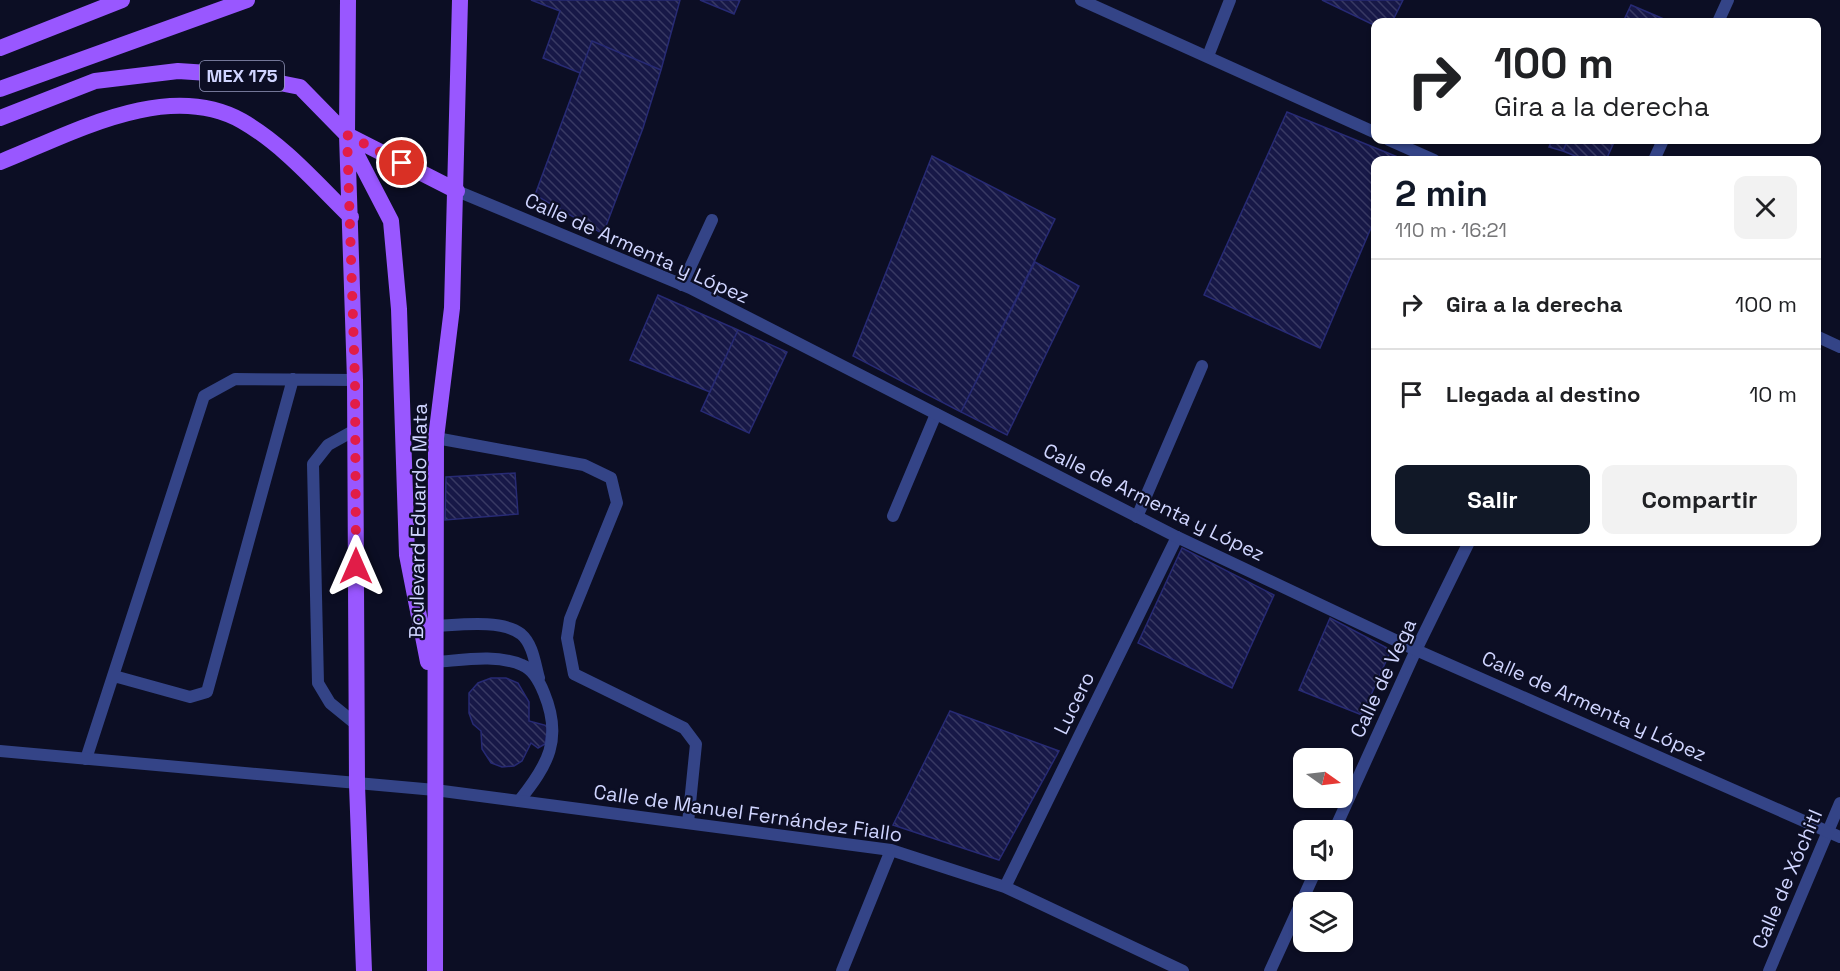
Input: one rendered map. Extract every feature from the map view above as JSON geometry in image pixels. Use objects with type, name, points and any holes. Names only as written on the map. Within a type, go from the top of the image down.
[{"type":"main road","points":[[0,89],[247,0]]},
{"type":"main road","points":[[348,0],[347,135],[355,380],[357,785],[364,971]]},
{"type":"main road","name":"Boulevard Eduardo Mata","points":[[435,971],[436,438],[452,308],[457,191],[460,0]]},
{"type":"main road","points":[[0,48],[119,1]]},
{"type":"main road","name":"MEX 175","points":[[0,118],[95,81],[178,71],[239,75],[300,87],[347,135],[457,191]]},
{"type":"main road","points":[[0,162],[134,110],[193,105],[241,120],[250,126],[283,151],[351,217]]},
{"type":"main road","points":[[347,135],[391,221],[399,309],[407,555],[436,698]]},
{"type":"street","points":[[1081,0],[1371,131]]},
{"type":"street","points":[[1208,56],[1230,0]]},
{"type":"street","points":[[1720,18],[1728,0]]},
{"type":"street","points":[[1398,144],[1425,156]]},
{"type":"street","name":"Calle de Armenta y López","points":[[457,191],[682,285],[1177,537],[1416,650],[1840,837]]},
{"type":"street","points":[[682,285],[712,220]]},
{"type":"street","points":[[1821,338],[1840,347]]},
{"type":"street","points":[[1137,517],[1202,366]]},
{"type":"street","points":[[86,759],[204,396],[235,379],[355,380]]},
{"type":"street","points":[[114,676],[190,698],[207,692],[293,379]]},
{"type":"street","points":[[893,516],[936,414]]},
{"type":"street","points":[[355,430],[328,445],[313,464],[318,683],[330,703],[357,725]]},
{"type":"street","points":[[436,438],[584,465],[611,478],[617,503],[570,619],[567,638],[574,674],[684,728],[696,744],[688,824]]},
{"type":"street","name":"Lucero","points":[[1005,887],[1177,537]]},
{"type":"street","name":"Calle de Vega","points":[[1339,820],[1416,650],[1467,546]]},
{"type":"street","points":[[436,626],[497,625],[520,634],[532,650],[553,720],[553,737],[549,757],[519,801]]},
{"type":"street","points":[[436,662],[505,660],[525,666],[540,682]]},
{"type":"street","name":"Calle de Manuel Fernández Fiallo","points":[[0,751],[357,785],[435,790],[891,850],[1005,887],[1184,971]]},
{"type":"street","name":"Calle de Xóchitl","points":[[1769,971],[1840,803]]},
{"type":"street","points":[[842,971],[891,850]]},
{"type":"street","points":[[1270,971],[1311,880]]},
{"type":"building","points":[[531,0],[680,0],[661,70],[592,41],[580,73],[543,58],[560,11]]},
{"type":"building","points":[[700,0],[740,0],[734,14]]},
{"type":"building","points":[[1322,0],[1403,0],[1394,18],[1371,18],[1371,24]]},
{"type":"building","points":[[1631,5],[1661,18],[1625,18]]},
{"type":"building","points":[[592,41],[661,70],[643,128],[603,234],[535,195]]},
{"type":"building","points":[[1287,112],[1395,156],[1371,156],[1371,228],[1320,348],[1204,295]]},
{"type":"building","points":[[1550,144],[1566,144],[1563,151],[1549,147]]},
{"type":"building","points":[[1566,144],[1613,144],[1608,156],[1575,156],[1563,151]]},
{"type":"building","points":[[932,156],[1055,219],[961,412],[853,356]]},
{"type":"building","points":[[1035,262],[1079,286],[1007,435],[961,412]]},
{"type":"building","points":[[658,295],[738,330],[710,392],[630,360]]},
{"type":"building","points":[[738,330],[787,352],[749,433],[701,411]]},
{"type":"building","points":[[515,473],[518,514],[445,520],[446,477]]},
{"type":"building","points":[[1182,548],[1274,595],[1232,688],[1138,643]]},
{"type":"building","points":[[1330,618],[1391,650],[1362,715],[1299,690]]},
{"type":"building","points":[[491,678],[506,678],[518,683],[529,702],[529,721],[548,726],[545,744],[538,748],[531,743],[522,761],[514,766],[502,767],[491,763],[482,749],[481,731],[473,724],[469,713],[469,693],[478,683]]},
{"type":"building","points":[[950,711],[1059,751],[999,860],[893,825]]},
{"type":"route","points":[[356,566],[355,380],[347,135],[402,163]]}]
